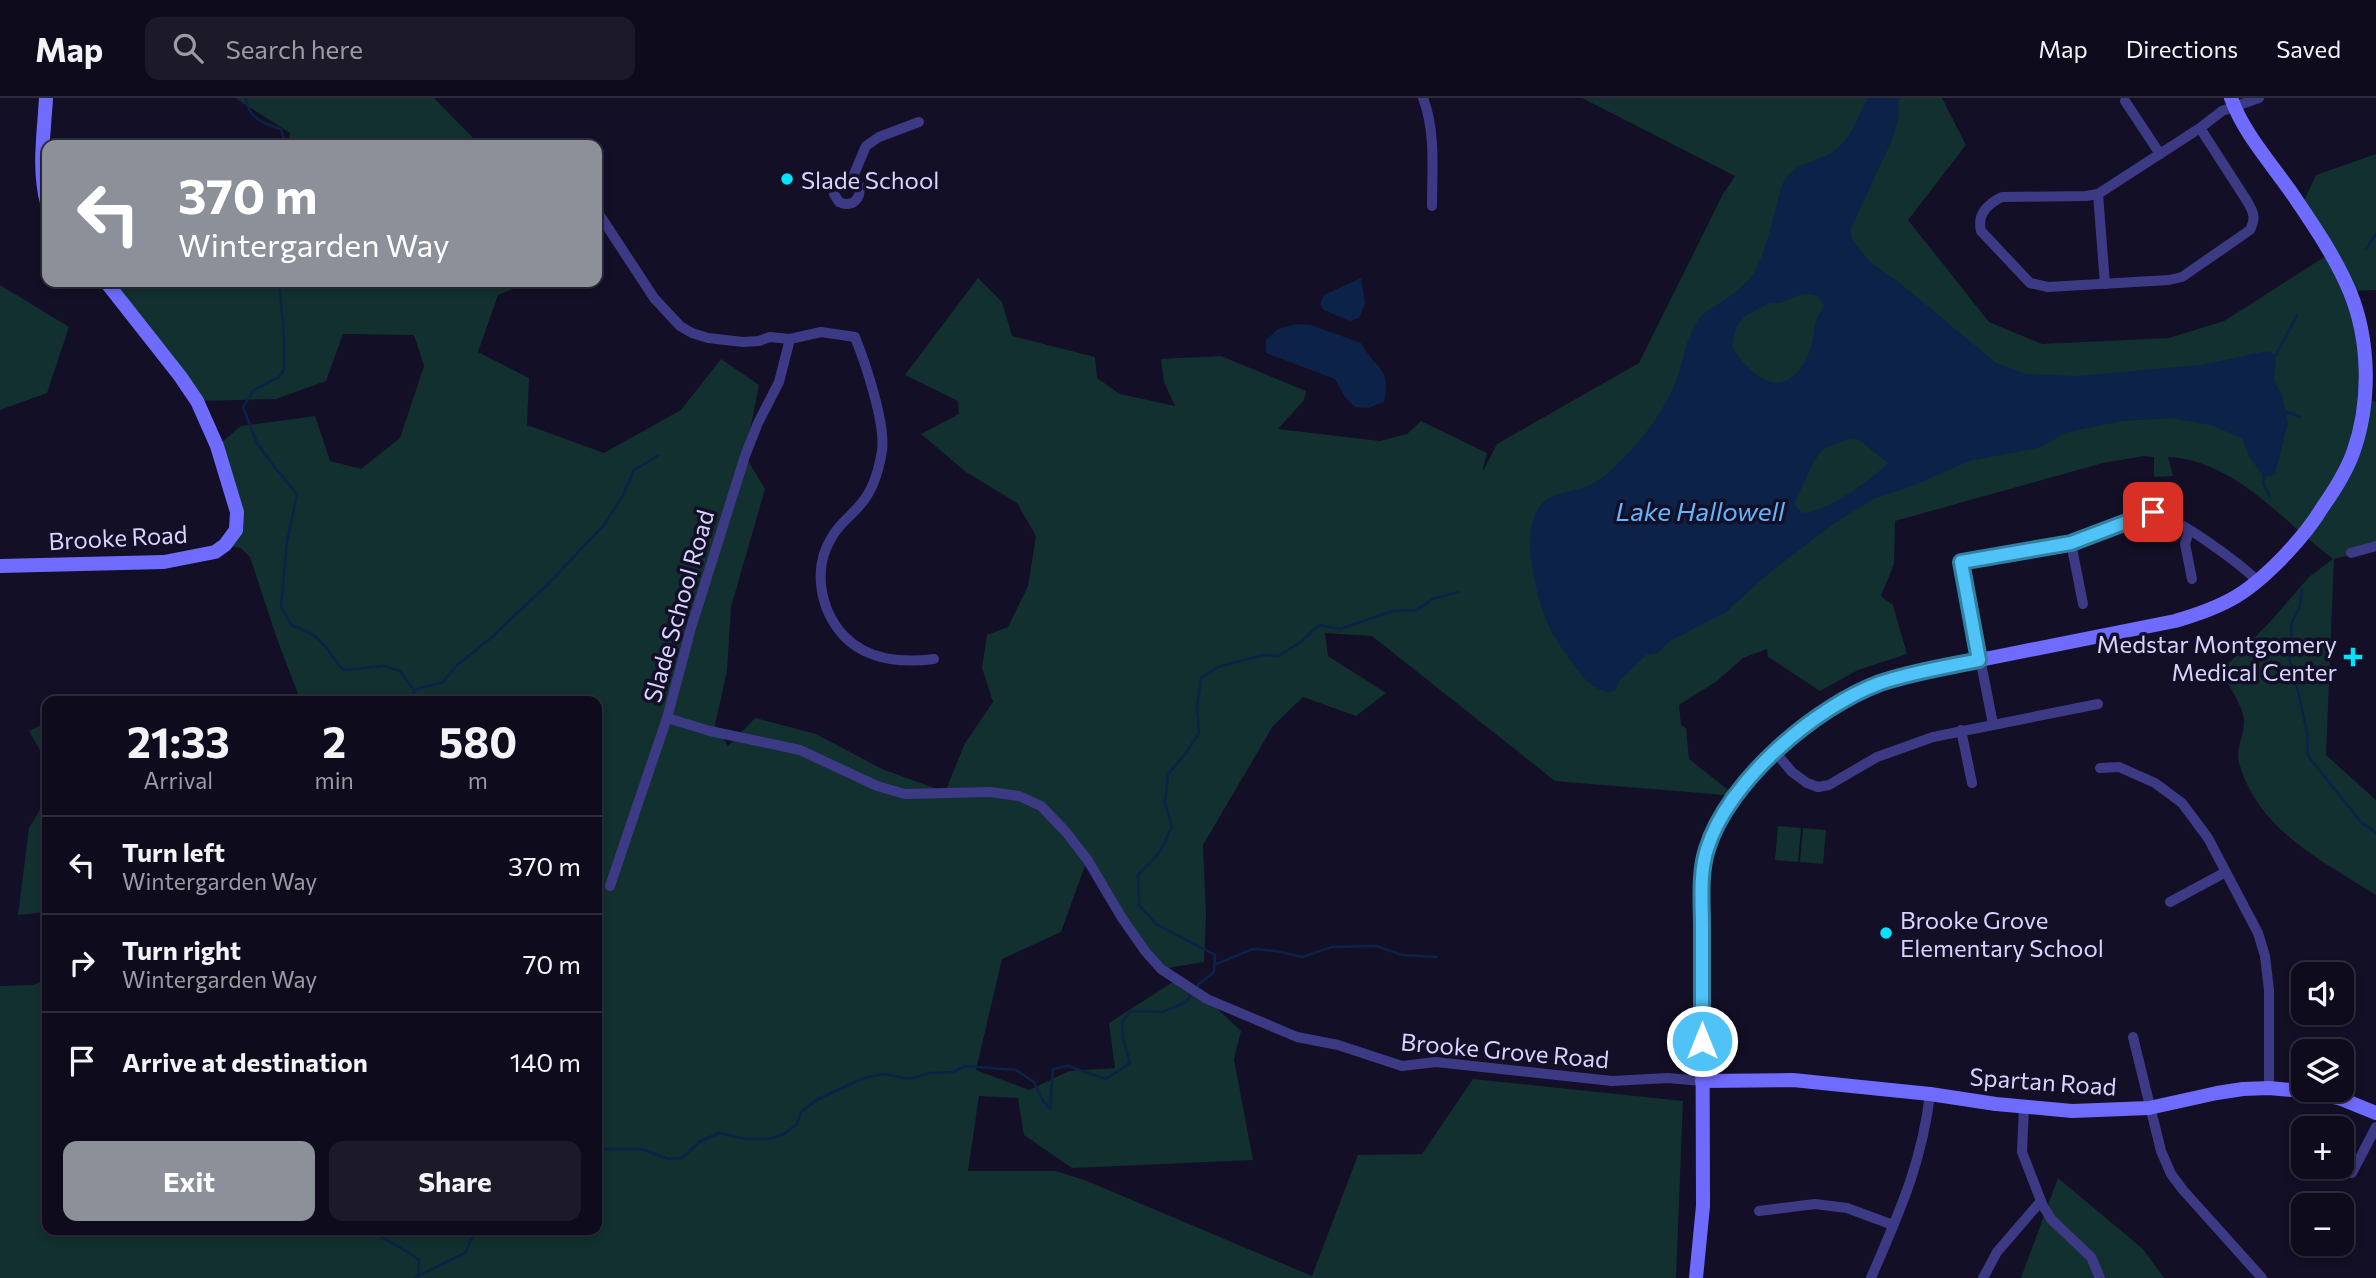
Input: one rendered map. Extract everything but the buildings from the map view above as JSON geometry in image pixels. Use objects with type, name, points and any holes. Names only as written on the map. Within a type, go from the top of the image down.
[{"type":"street","points":[[43,140],[47,98]]},
{"type":"street","points":[[1423,98],[1432,145],[1432,206]]},
{"type":"street","points":[[2200,128],[2254,213],[2254,221],[2250,230],[2182,277],[2048,287],[2030,283],[1981,231],[1980,215],[1994,200],[2002,197],[2098,194],[2200,128],[2233,103],[2259,98]]},
{"type":"street","points":[[2125,101],[2160,154]]},
{"type":"street","points":[[1696,1278],[1703,1206],[1702,877],[1707,849],[1719,822],[1739,791],[1775,752],[1828,711],[1878,684],[1910,674],[2197,615],[2236,598],[2259,582],[2311,527],[2352,454],[2361,426],[2370,350],[2345,282],[2317,230],[2233,103]]},
{"type":"street","points":[[852,178],[866,146],[879,137],[919,122]]},
{"type":"street","points":[[42,153],[42,182]]},
{"type":"street","points":[[834,194],[835,199],[842,204],[855,202],[860,190],[852,178],[837,180]]},
{"type":"street","points":[[2098,194],[2105,284]]},
{"type":"street","points":[[602,219],[654,298],[680,326],[692,333],[730,341],[759,341],[770,337],[790,339],[821,332],[855,337],[882,434],[882,449],[869,492],[859,507],[841,524],[827,547],[821,581],[825,607],[833,623],[849,641],[868,653],[898,661],[934,659]]},
{"type":"street","name":"Brooke Road","points":[[0,566],[164,562],[215,552],[225,545],[236,530],[237,512],[217,446],[197,401],[110,287]]},
{"type":"street","name":"Slade School Road","points":[[610,886],[667,718],[691,628],[745,456],[758,423],[779,383],[790,339]]},
{"type":"street","points":[[1993,724],[1961,562],[2071,543],[2153,512],[2189,531],[2236,562],[2259,582]]},
{"type":"street","points":[[2189,531],[2185,544],[2192,579]]},
{"type":"street","points":[[2071,543],[2083,604]]},
{"type":"street","points":[[2351,554],[2376,546]]},
{"type":"street","points":[[1775,752],[1800,778],[1818,787],[1829,785],[1877,757],[1900,748],[1961,730],[2098,704]]},
{"type":"street","name":"Brooke Grove Road","points":[[667,718],[710,731],[800,750],[877,786],[905,794],[990,792],[1019,796],[1041,806],[1087,859],[1122,918],[1161,969],[1199,995],[1297,1037],[1338,1045],[1402,1066],[1436,1062],[1612,1080],[1668,1078],[1702,1081]]},
{"type":"street","points":[[1961,730],[1972,783]]},
{"type":"street","points":[[2100,768],[2119,767],[2170,793],[2196,820],[2208,838],[2224,873],[2258,933],[2264,956],[2269,990],[2269,1088]]},
{"type":"street","points":[[2170,902],[2224,873]]},
{"type":"street","points":[[2133,1037],[2149,1108],[2161,1151],[2171,1174],[2262,1278]]},
{"type":"street","name":"Spartan Road","points":[[1702,1081],[1793,1080],[2024,1107],[2104,1111],[2149,1108],[2230,1091],[2269,1088],[2339,1098],[2376,1113]]},
{"type":"street","points":[[1871,1278],[1921,1151],[1930,1094]]},
{"type":"street","points":[[2024,1107],[2022,1152],[2041,1201],[2051,1219],[2091,1257],[2099,1278]]},
{"type":"street","points":[[2354,1169],[2376,1126]]},
{"type":"street","points":[[1983,1278],[1997,1252],[2041,1201]]},
{"type":"street","points":[[1759,1212],[1815,1204],[1847,1209],[1894,1225]]},
{"type":"green space","points":[[235,98],[434,98],[475,140],[288,140],[290,133]]},
{"type":"green space","points":[[1582,98],[1942,98],[1966,145],[1908,220],[1989,322],[2042,344],[2169,338],[2224,321],[2329,254],[2301,207],[2316,175],[2376,154],[2376,290],[2350,291],[2365,398],[2376,402],[2376,548],[2334,559],[2326,755],[2376,800],[2376,895],[2295,842],[2262,809],[2249,789],[2238,760],[2244,725],[2243,714],[2221,671],[2269,623],[2309,577],[2333,559],[2256,495],[2215,469],[2168,457],[2173,476],[2154,477],[2154,457],[2144,456],[2103,463],[1895,521],[1894,564],[1881,596],[1893,605],[1907,654],[1858,670],[1820,691],[1768,657],[1767,649],[1743,658],[1717,681],[1679,705],[1681,725],[1686,728],[1689,759],[1736,796],[1555,781],[1372,636],[1325,633],[1328,656],[1386,693],[1356,716],[1303,697],[1273,726],[1203,845],[1206,915],[1204,962],[1161,969],[1087,860],[1061,932],[1002,959],[976,1070],[1029,1090],[1069,1071],[1115,1068],[1109,1023],[1176,980],[1207,999],[1241,1031],[1234,1059],[1253,1160],[1072,1168],[1024,1135],[1018,1098],[979,1096],[968,1171],[1056,1171],[1087,1181],[1312,1276],[1358,1155],[1422,1154],[1473,1079],[1683,1101],[1676,1278],[0,1278],[0,986],[33,985],[42,981],[42,1235],[602,1235],[602,696],[299,696],[250,557],[241,548],[225,545],[236,530],[217,446],[241,426],[315,416],[330,461],[361,469],[400,438],[424,366],[414,335],[343,334],[326,381],[276,399],[197,401],[110,287],[518,287],[498,295],[478,352],[529,378],[527,425],[604,453],[681,410],[721,359],[759,385],[745,456],[765,489],[731,607],[727,671],[715,725],[728,746],[755,718],[816,734],[882,769],[945,792],[965,743],[993,702],[982,668],[987,635],[1008,627],[1028,586],[1036,536],[1017,503],[966,472],[921,434],[959,414],[958,401],[905,375],[978,278],[1002,302],[1012,336],[1095,357],[1097,378],[1120,394],[1175,406],[1164,382],[1161,359],[1221,356],[1306,391],[1304,400],[1278,429],[1380,441],[1407,434],[1421,421],[1487,453],[1482,473],[1497,444],[1639,363],[1723,194],[1735,176]]},
{"type":"green space","points":[[0,285],[69,327],[47,393],[0,410]]},
{"type":"green space","points":[[42,724],[42,753],[29,731]]},
{"type":"green space","points":[[42,806],[42,913],[18,915],[29,828]]},
{"type":"green space","points":[[1778,826],[1801,828],[1798,862],[1775,860]]},
{"type":"green space","points":[[1803,828],[1826,830],[1823,864],[1800,862]]},
{"type":"green space","points":[[2058,1178],[2143,1249],[2164,1278],[2021,1278]]},
{"type":"water","name":"Lake Hallowell","points":[[1868,98],[1899,98],[1898,120],[1892,140],[1850,230],[1852,239],[1870,262],[1901,284],[1996,363],[2026,374],[2079,376],[2200,365],[2268,351],[2276,355],[2274,380],[2282,395],[2288,423],[2275,475],[2264,477],[2250,458],[2242,438],[2211,425],[2171,418],[2123,421],[2068,432],[2038,448],[1969,461],[1910,487],[1875,498],[1836,522],[1769,573],[1726,612],[1670,641],[1658,653],[1646,655],[1619,681],[1615,691],[1600,690],[1575,668],[1545,617],[1533,570],[1530,537],[1532,522],[1537,511],[1548,499],[1600,479],[1639,441],[1669,396],[1697,322],[1706,312],[1738,290],[1755,271],[1765,248],[1782,185],[1788,176],[1801,165],[1825,156],[1840,146]],"holes":[[[1808,294],[1818,296],[1824,306],[1816,321],[1807,358],[1791,378],[1784,382],[1768,381],[1748,367],[1732,347],[1736,327],[1745,316],[1769,303],[1780,303]],[[1850,438],[1859,440],[1888,463],[1836,501],[1802,513],[1794,504],[1814,461],[1823,449]]]},
{"type":"water","points":[[1361,278],[1365,303],[1359,318],[1350,321],[1324,310],[1320,304],[1324,295]]},
{"type":"water","points":[[1297,324],[1311,325],[1361,343],[1384,375],[1384,402],[1368,408],[1355,407],[1345,397],[1335,379],[1266,353],[1266,340],[1278,329]]},
{"type":"waterway","points":[[246,98],[253,115],[281,129],[284,140]]},
{"type":"waterway","points":[[2367,248],[2376,234]]},
{"type":"waterway","points":[[279,287],[284,370],[279,377],[254,390],[243,407],[257,443],[297,494],[287,542],[281,606],[291,625],[316,637],[343,670],[384,666],[400,671],[414,690],[414,696]]},
{"type":"waterway","points":[[2276,355],[2297,315]]},
{"type":"waterway","points":[[2287,412],[2300,417]]},
{"type":"waterway","points":[[414,690],[443,682],[457,665],[492,637],[549,583],[604,525],[623,495],[634,470],[658,456]]},
{"type":"waterway","points":[[2264,477],[2263,483],[2270,497]]},
{"type":"waterway","points":[[2302,590],[2300,606],[2292,622],[2294,647],[2289,660],[2307,732],[2308,756],[2361,822],[2376,833]]},
{"type":"waterway","points":[[602,1150],[641,1149],[669,1159],[682,1158],[699,1142],[719,1133],[746,1139],[769,1139],[784,1134],[797,1124],[801,1112],[818,1099],[864,1078],[884,1074],[909,1079],[930,1073],[953,1072],[966,1066],[1016,1070],[1034,1082],[1050,1109],[1053,1069],[1068,1066],[1106,1079],[1130,1063],[1123,1039],[1122,1022],[1131,1011],[1163,1012],[1186,1002],[1199,984],[1214,972],[1215,955],[1156,924],[1139,905],[1138,875],[1160,852],[1172,827],[1165,803],[1168,774],[1199,733],[1197,706],[1201,678],[1218,667],[1263,655],[1278,656],[1301,642],[1319,625],[1340,629],[1392,611],[1417,610],[1432,599],[1458,592]]},
{"type":"waterway","points":[[1216,964],[1253,949],[1302,957],[1332,947],[1376,946],[1402,955],[1437,957]]},
{"type":"waterway","points":[[380,1235],[419,1260],[418,1276]]},
{"type":"waterway","points":[[414,1278],[465,1253],[474,1235]]},
{"type":"place","name":"Slade School","points":[[787,179]]},
{"type":"place","name":"Medstar Montgomery Medical Center","points":[[2353,657]]},
{"type":"place","name":"Brooke Grove Elementary School","points":[[1886,933]]},
{"type":"route","points":[[1702,1041],[1702,877],[1707,849],[1719,822],[1739,791],[1775,752],[1807,726],[1849,698],[1878,684],[1910,674],[1979,660],[1961,562],[2071,543],[2153,512]]}]
